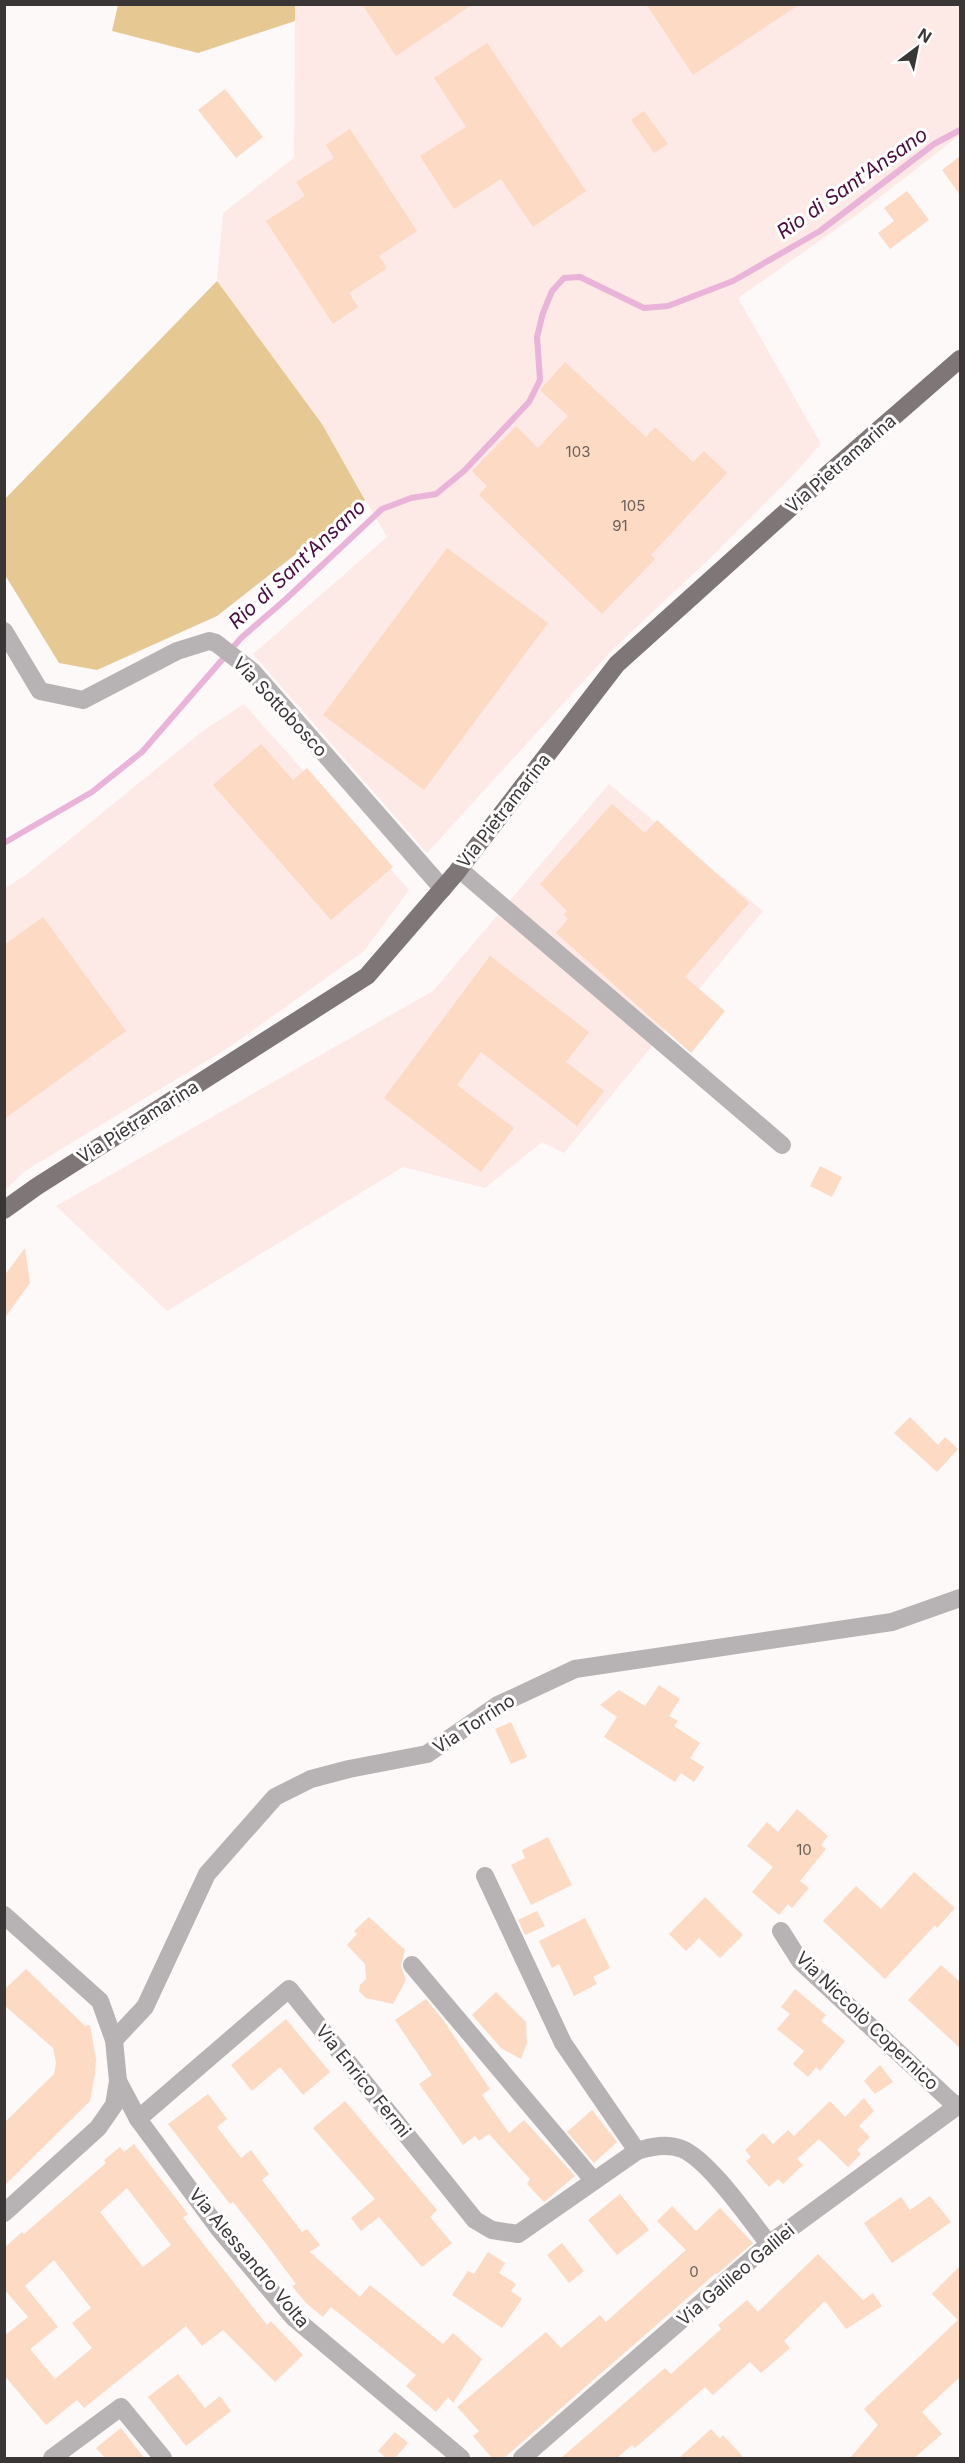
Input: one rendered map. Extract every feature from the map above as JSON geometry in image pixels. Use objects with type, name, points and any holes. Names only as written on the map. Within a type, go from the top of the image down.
[{"type":"main road","name":"Via Pietramarina","points":[[4,1210],[36,1187],[368,976],[459,869],[617,664],[960,359]]},
{"type":"street","name":"Via Sottobosco","points":[[4,631],[40,691],[83,700],[177,651],[209,641],[216,643],[242,662],[443,889]]},
{"type":"street","points":[[459,869],[782,1145]]},
{"type":"street","name":"Via Torrino","points":[[114,2040],[145,2007],[207,1874],[275,1797],[311,1779],[427,1754],[498,1705],[575,1669],[892,1622],[960,1598]]},
{"type":"street","points":[[485,1876],[563,2043],[637,2151]]},
{"type":"street","points":[[4,1915],[100,2001],[114,2040],[118,2081],[114,2105],[98,2128],[4,2213]]},
{"type":"street","name":"Via Niccolò Copernico","points":[[781,1931],[800,1961],[959,2106]]},
{"type":"street","points":[[412,1965],[594,2181]]},
{"type":"street","name":"Via Enrico Fermi","points":[[138,2119],[289,1989],[475,2220],[492,2230],[518,2234],[637,2151],[658,2145],[683,2149],[714,2174],[769,2244]]},
{"type":"street","name":"Via Alessandro Volta","points":[[118,2081],[138,2119],[219,2229],[293,2317],[461,2458]]},
{"type":"street","name":"Via Galileo Galilei","points":[[522,2458],[769,2244],[959,2106]]},
{"type":"street","points":[[52,2458],[122,2407],[163,2458]]},
{"type":"shaded area","points":[[118,5],[295,5],[295,21],[198,53],[112,31]]},
{"type":"shaded area","points":[[295,5],[960,5],[960,135],[858,214],[738,298],[821,444],[707,561],[612,650],[427,853],[253,654],[387,537],[322,424],[217,281],[223,213],[294,158]]},
{"type":"shaded area","points":[[217,281],[322,424],[365,500],[217,616],[97,670],[59,663],[5,575],[5,499]]},
{"type":"shaded area","points":[[244,704],[409,890],[364,951],[231,1046],[25,1171],[5,1190],[5,888],[26,875],[204,730]]},
{"type":"shaded area","points":[[609,784],[763,911],[564,1153],[542,1142],[485,1188],[403,1167],[167,1311],[56,1206],[433,991]]},
{"type":"building","points":[[362,4],[473,4],[396,56]]},
{"type":"building","points":[[646,4],[800,4],[693,75]]},
{"type":"building","points":[[487,43],[586,191],[533,227],[501,179],[454,209],[420,156],[466,127],[434,78]]},
{"type":"building","points":[[225,89],[263,137],[236,158],[198,110]]},
{"type":"building","points":[[644,111],[668,144],[654,153],[631,120]]},
{"type":"building","points":[[350,129],[417,231],[379,256],[387,268],[349,293],[358,307],[333,324],[266,221],[305,196],[296,182],[334,158],[326,145]]},
{"type":"building","points":[[960,156],[960,195],[942,170]]},
{"type":"building","points":[[907,191],[929,220],[890,249],[878,233],[894,221],[884,208]]},
{"type":"building","points":[[565,362],[646,437],[655,427],[693,462],[704,451],[727,473],[651,555],[655,559],[602,614],[479,495],[487,486],[472,471],[516,426],[538,448],[568,416],[540,390]]},
{"type":"building","points":[[447,548],[548,623],[424,790],[323,715]]},
{"type":"building","points":[[261,744],[293,780],[307,768],[393,867],[331,920],[213,785]]},
{"type":"building","points":[[612,804],[645,833],[657,820],[749,903],[685,977],[725,1011],[691,1053],[556,933],[568,919],[564,915],[567,911],[540,884]]},
{"type":"building","points":[[43,917],[126,1031],[4,1119],[4,945]]},
{"type":"building","points":[[490,956],[589,1032],[566,1062],[604,1091],[577,1126],[481,1052],[457,1085],[514,1128],[481,1172],[384,1098]]},
{"type":"building","points":[[820,1166],[842,1177],[832,1197],[810,1186]]},
{"type":"building","points":[[25,1248],[30,1283],[4,1319],[4,1276]]},
{"type":"building","points":[[910,1417],[938,1445],[945,1437],[958,1449],[937,1472],[894,1433]]},
{"type":"building","points":[[659,1685],[680,1699],[669,1716],[678,1721],[674,1726],[700,1743],[690,1758],[704,1767],[694,1782],[681,1773],[675,1782],[604,1737],[617,1717],[600,1705],[619,1690],[645,1706]]},
{"type":"building","points":[[511,1722],[527,1757],[511,1764],[495,1729]]},
{"type":"building","points":[[797,1809],[828,1836],[821,1845],[826,1849],[800,1881],[809,1888],[792,1908],[788,1904],[779,1915],[752,1892],[773,1867],[747,1846],[767,1822],[778,1832]]},
{"type":"building","points":[[548,1837],[572,1885],[531,1905],[511,1865],[525,1858],[522,1850]]},
{"type":"building","points":[[914,1872],[955,1908],[937,1928],[935,1925],[885,1979],[823,1921],[856,1886],[881,1909]]},
{"type":"building","points":[[705,1897],[743,1935],[720,1958],[699,1938],[686,1951],[669,1934]]},
{"type":"building","points":[[537,1911],[545,1926],[525,1935],[518,1920]]},
{"type":"building","points":[[369,1917],[405,1950],[401,1966],[406,1980],[393,2004],[366,1998],[359,1991],[360,1985],[366,1979],[365,1964],[347,1945],[357,1934],[354,1931]]},
{"type":"building","points":[[585,1918],[610,1968],[593,1977],[597,1984],[574,1996],[559,1964],[552,1968],[539,1941]]},
{"type":"building","points":[[941,1965],[960,1982],[960,2048],[908,2000]]},
{"type":"building","points":[[26,1969],[85,2026],[90,2025],[96,2059],[95,2074],[90,2101],[4,2186],[4,2123],[54,2074],[56,2063],[53,2048],[4,2005],[4,1990]]},
{"type":"building","points":[[795,1989],[826,2015],[821,2021],[845,2041],[820,2071],[816,2067],[808,2077],[793,2064],[804,2051],[777,2029],[790,2014],[781,2007]]},
{"type":"building","points":[[496,1992],[526,2022],[527,2043],[521,2059],[501,2048],[472,2015]]},
{"type":"building","points":[[426,1999],[490,2089],[482,2095],[509,2133],[524,2120],[575,2176],[544,2202],[527,2184],[530,2179],[489,2134],[479,2141],[475,2136],[463,2145],[419,2084],[432,2075],[395,2020]]},
{"type":"building","points":[[286,2019],[330,2072],[303,2095],[280,2067],[252,2091],[231,2065]]},
{"type":"building","points":[[880,2065],[893,2082],[875,2094],[864,2081]]},
{"type":"building","points":[[208,2094],[227,2119],[217,2127],[241,2158],[251,2150],[269,2174],[262,2180],[302,2232],[307,2229],[320,2245],[310,2252],[360,2297],[370,2285],[443,2344],[453,2333],[482,2359],[453,2403],[448,2397],[436,2412],[406,2386],[416,2375],[331,2307],[323,2317],[306,2303],[292,2286],[296,2284],[264,2241],[233,2202],[230,2204],[168,2124]]},
{"type":"building","points":[[864,2098],[874,2111],[859,2126],[870,2137],[857,2150],[861,2154],[848,2167],[819,2139],[797,2159],[803,2165],[783,2184],[778,2179],[769,2187],[746,2161],[751,2157],[745,2150],[763,2133],[773,2144],[788,2130],[794,2136],[830,2101],[845,2117]]},
{"type":"building","points":[[345,2101],[437,2210],[430,2217],[452,2243],[422,2267],[379,2217],[361,2231],[351,2218],[375,2199],[313,2128]]},
{"type":"building","points":[[592,2110],[617,2142],[594,2163],[567,2132]]},
{"type":"building","points":[[134,2144],[188,2214],[183,2218],[267,2325],[271,2321],[303,2355],[275,2382],[223,2330],[202,2346],[186,2326],[84,2408],[77,2400],[46,2425],[4,2375],[4,2336],[28,2317],[4,2289],[4,2248],[22,2232],[24,2234],[106,2163],[104,2160],[120,2147],[124,2152]],"holes":[[[127,2188],[171,2245],[143,2267],[100,2212]],[[54,2260],[91,2308],[72,2323],[92,2348],[55,2379],[30,2349],[58,2327],[25,2286]]]},
{"type":"building","points":[[620,2194],[649,2230],[617,2255],[588,2220]]},
{"type":"building","points":[[930,2196],[951,2222],[892,2263],[864,2223],[901,2197],[910,2210]]},
{"type":"building","points":[[672,2206],[696,2231],[720,2208],[753,2243],[504,2458],[492,2458],[473,2436],[479,2431],[457,2407],[546,2332],[561,2348],[600,2315],[606,2322],[686,2250],[657,2221]]},
{"type":"building","points":[[562,2243],[584,2271],[569,2283],[547,2255]]},
{"type":"building","points":[[488,2252],[505,2263],[499,2273],[516,2284],[511,2291],[522,2299],[502,2328],[452,2295],[468,2271],[474,2274]]},
{"type":"building","points":[[818,2254],[863,2300],[873,2293],[882,2306],[846,2329],[825,2301],[784,2341],[790,2348],[761,2373],[750,2362],[713,2395],[705,2387],[635,2448],[632,2445],[617,2458],[561,2458],[665,2368],[671,2374],[721,2329],[718,2325],[747,2300],[758,2312]]},
{"type":"building","points":[[960,2266],[960,2377],[922,2412],[942,2434],[914,2458],[850,2458],[878,2425],[864,2409],[958,2320],[932,2294]]},
{"type":"building","points":[[178,2374],[205,2408],[220,2396],[231,2411],[186,2446],[148,2397]]},
{"type":"building","points":[[121,2428],[144,2458],[105,2458],[96,2448]]},
{"type":"building","points":[[711,2429],[720,2439],[723,2435],[744,2458],[679,2458]]},
{"type":"building","points":[[395,2432],[408,2443],[395,2458],[386,2458],[378,2451]]},
{"type":"waterway","name":"Rio di Sant'Ansano","points":[[4,843],[92,792],[142,752],[241,638],[382,509],[411,498],[436,494],[464,471],[529,402],[540,380],[537,337],[543,313],[552,291],[564,278],[580,277],[644,308],[668,306],[733,281],[820,231],[934,144],[960,130]]}]
